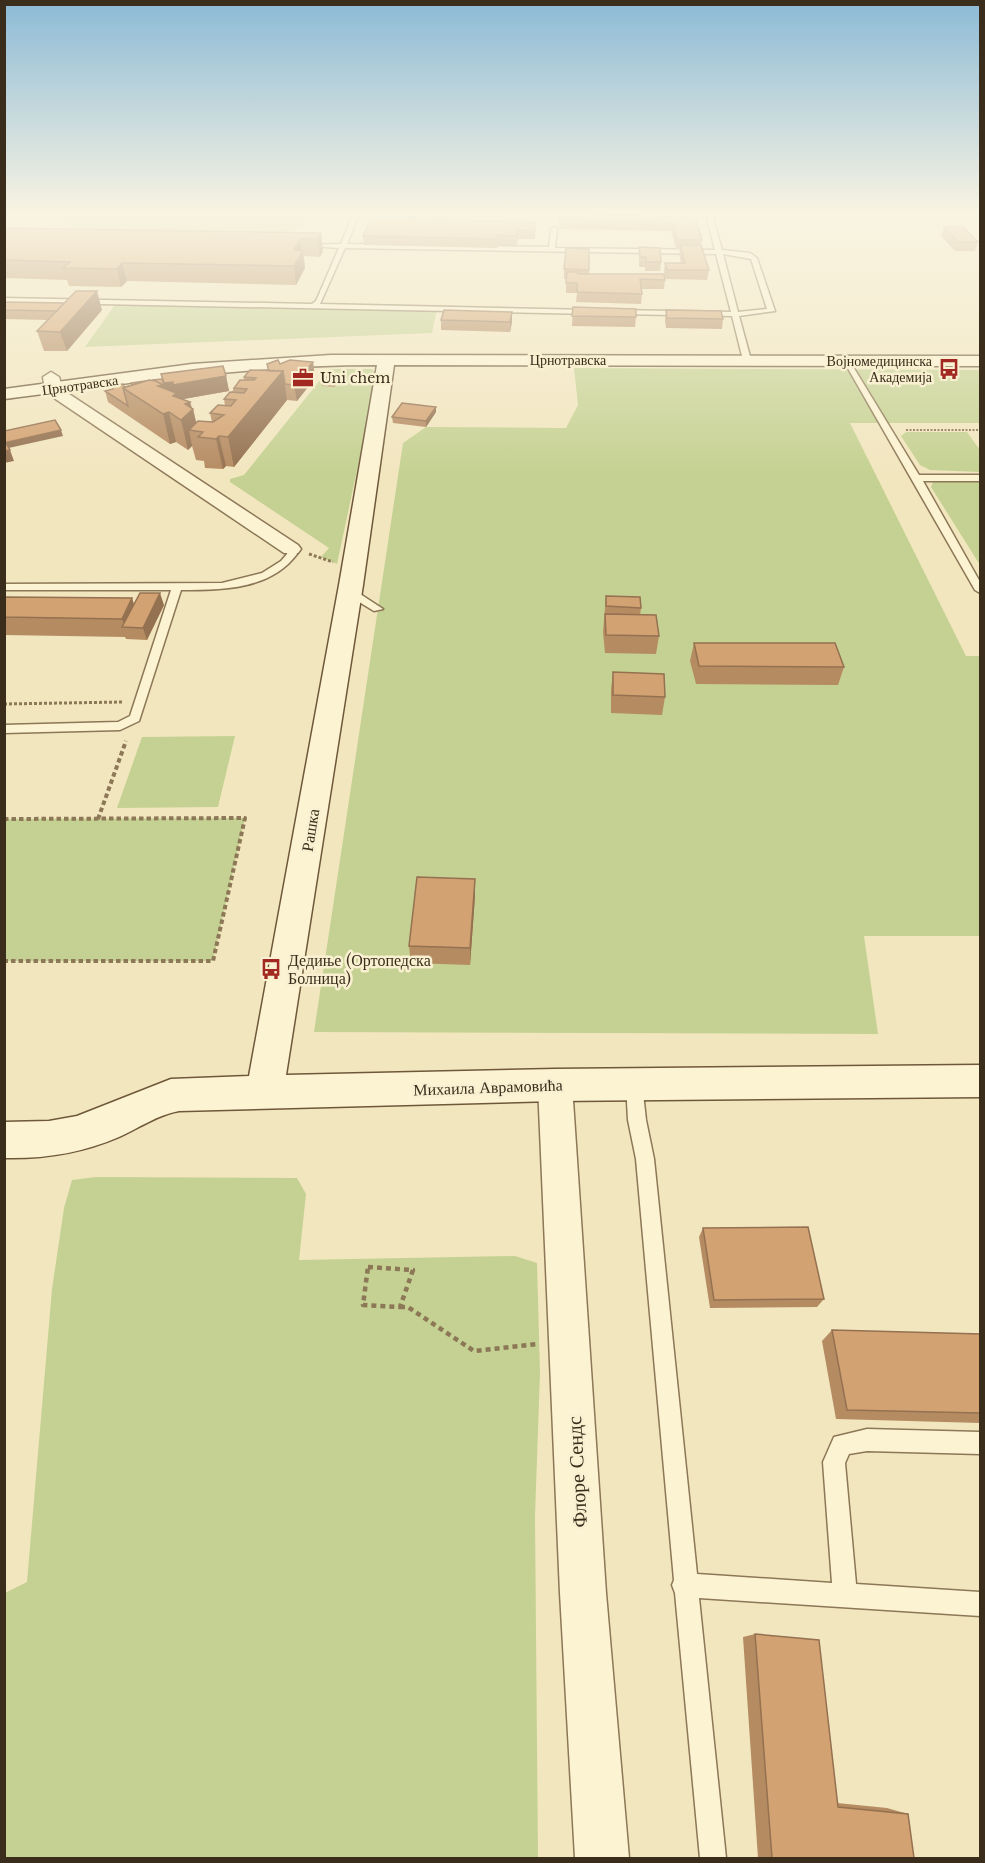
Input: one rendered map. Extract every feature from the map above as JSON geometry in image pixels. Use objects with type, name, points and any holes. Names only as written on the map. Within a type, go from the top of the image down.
[{"type":"street","name":"Црнотравска","points":[[4,394],[52,383],[267,363],[386,360],[981,361]]},
{"type":"street","name":"Рашка","points":[[266,1092],[352,580],[386,360]]},
{"type":"street","name":"Црнотравска","points":[[4,380],[52,383]]},
{"type":"street","points":[[52,383],[291,549]]},
{"type":"street","name":"Михаила Аврамовића","points":[[4,1140],[43,1142],[62,1139],[101,1126],[167,1095],[555,1085],[981,1082]]},
{"type":"street","name":"Флоре Сендс","points":[[555,1085],[584,1604],[602,1858]]},
{"type":"lane","points":[[53,301],[735,314],[771,311],[768,301]]},
{"type":"lane","points":[[314,306],[320,301]]},
{"type":"lane","points":[[732,301],[747,360]]},
{"type":"lane","points":[[845,360],[917,478],[981,590]]},
{"type":"lane","points":[[917,478],[981,478]]},
{"type":"lane","points":[[4,587],[211,587],[255,580],[287,560],[292,554],[291,549]]},
{"type":"lane","points":[[352,580],[378,609]]},
{"type":"lane","points":[[4,729],[120,726],[135,718],[177,587]]},
{"type":"lane","points":[[634,1084],[637,1120],[646,1171],[684,1586],[713,1858]]},
{"type":"lane","points":[[845,1595],[834,1462],[842,1445],[867,1440],[981,1443]]},
{"type":"lane","points":[[684,1586],[981,1604]]},
{"type":"path","points":[[887,429],[981,430]]},
{"type":"path","points":[[291,549],[352,580]]},
{"type":"path","points":[[4,704],[140,702]]},
{"type":"path","points":[[98,819],[135,718]]},
{"type":"path","points":[[4,819],[245,818],[213,960],[4,961]]},
{"type":"path","points":[[400,1307],[414,1270],[368,1267],[363,1305],[408,1308],[474,1351],[570,1341]]},
{"type":"green space","points":[[117,302],[437,309],[432,333],[85,347]]},
{"type":"green space","points":[[574,368],[980,370],[980,423],[850,423],[966,656],[980,656],[980,936],[864,936],[878,1034],[314,1032],[403,443],[426,427],[566,428],[578,405]]},
{"type":"green space","points":[[329,369],[372,369],[377,376],[337,564],[321,557],[329,548],[230,482],[230,479],[244,475]]},
{"type":"green space","points":[[906,432],[967,432],[980,450],[980,472],[930,470],[920,465],[901,436]]},
{"type":"green space","points":[[980,480],[980,565],[931,487],[933,482]]},
{"type":"green space","points":[[235,736],[218,807],[117,808],[142,737]]},
{"type":"green space","points":[[245,818],[213,961],[5,961],[5,819]]},
{"type":"green space","points":[[96,1177],[297,1178],[306,1194],[299,1260],[515,1256],[537,1263],[540,1373],[535,1516],[538,1858],[5,1858],[5,1593],[27,1582],[52,1289],[64,1208],[72,1180]]},
{"type":"building","points":[[66,301],[88,301],[60,332],[37,331]]},
{"type":"building","points":[[4,302],[64,303],[57,311],[4,310]]},
{"type":"building","points":[[573,307],[636,309],[636,317],[572,316]]},
{"type":"building","points":[[444,310],[512,312],[510,322],[441,320]]},
{"type":"building","points":[[666,310],[721,311],[723,319],[667,318]]},
{"type":"building","points":[[278,360],[280,364],[290,360],[313,362],[294,385],[285,384],[283,371],[269,371],[267,364]]},
{"type":"building","points":[[223,366],[226,376],[173,385],[173,382],[164,383],[161,374]]},
{"type":"building","points":[[250,370],[283,371],[228,437],[219,436],[216,439],[198,437],[203,432],[189,430],[198,421],[213,422],[224,415],[210,413],[218,405],[231,406],[236,400],[224,399],[230,392],[244,393],[247,389],[234,388],[240,380],[256,378],[244,377]]},
{"type":"building","points":[[325,377],[336,378],[333,382],[321,381]]},
{"type":"building","points":[[162,379],[165,388],[152,380]]},
{"type":"building","points":[[149,380],[156,381],[163,385],[158,386],[176,393],[173,396],[190,402],[185,404],[193,409],[181,420],[169,412],[163,414],[123,388]]},
{"type":"building","points":[[123,384],[124,387],[129,386],[123,388],[128,406],[105,391],[113,389],[113,385]]},
{"type":"building","points":[[402,403],[436,407],[426,421],[392,417]]},
{"type":"building","points":[[55,420],[61,430],[4,443],[4,431]]},
{"type":"building","points":[[6,443],[10,450],[4,451],[4,444]]},
{"type":"building","points":[[140,593],[160,593],[143,628],[122,627]]},
{"type":"building","points":[[606,596],[640,597],[641,608],[606,606]]},
{"type":"building","points":[[4,597],[132,598],[122,619],[4,617]]},
{"type":"building","points":[[605,614],[656,615],[659,636],[606,635]]},
{"type":"building","points":[[694,643],[835,643],[844,667],[699,666]]},
{"type":"building","points":[[613,672],[664,674],[665,697],[613,695]]},
{"type":"building","points":[[417,877],[475,879],[470,948],[409,946]]},
{"type":"building","points":[[808,1227],[824,1299],[714,1300],[703,1228]]},
{"type":"building","points":[[832,1330],[981,1334],[981,1413],[847,1410]]},
{"type":"building","points":[[755,1634],[819,1640],[838,1807],[908,1814],[914,1858],[772,1858]]},
{"type":"place","name":"Војномедицинска Академија","points":[[949,369]]},
{"type":"place","name":"Uni chem","points":[[303,378]]},
{"type":"place","name":"Дедиње (Ортопедска Болница)","points":[[271,969]]}]
